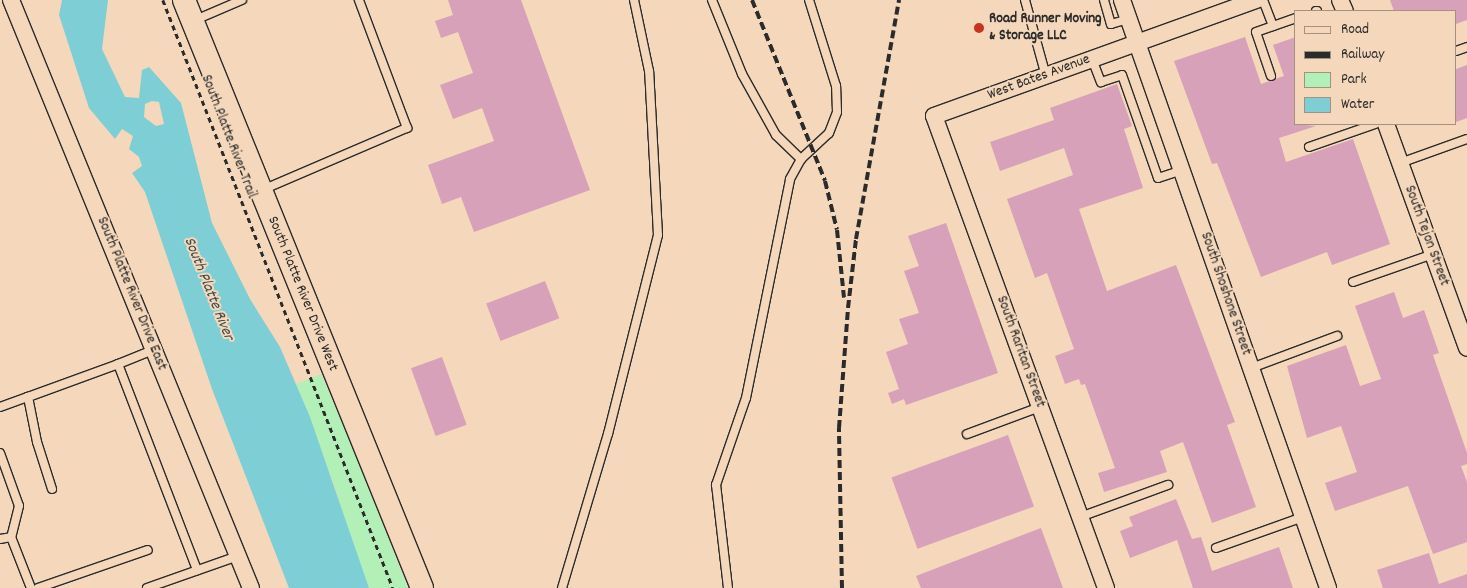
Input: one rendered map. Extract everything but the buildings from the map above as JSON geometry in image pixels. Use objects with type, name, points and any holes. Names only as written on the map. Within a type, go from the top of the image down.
[{"type":"street","name":"South Platte River Drive East","points":[[11,0],[251,588]]},
{"type":"street","name":"South Platte River Drive West","points":[[184,0],[422,588]]},
{"type":"street","name":"South Shoshone Street","points":[[1122,0],[1328,588]]},
{"type":"street","name":"West Bates Avenue","points":[[934,116],[1257,0]]},
{"type":"street","name":"South Raritan Street","points":[[934,116],[1106,588]]},
{"type":"street","name":"South Tejon Street","points":[[1386,125],[1467,346]]},
{"type":"lane","points":[[192,21],[242,0]]},
{"type":"lane","points":[[260,190],[407,128],[359,0]]},
{"type":"lane","points":[[562,588],[608,434],[658,235],[649,71],[634,0]]},
{"type":"lane","points":[[712,0],[742,74],[776,135],[801,159]]},
{"type":"lane","points":[[728,588],[716,485],[746,398],[790,179],[801,159],[829,133],[837,112],[836,86],[809,0]]},
{"type":"lane","points":[[1024,0],[1046,76]]},
{"type":"lane","points":[[1104,0],[1110,24],[1129,19]]},
{"type":"lane","points":[[1264,0],[1272,26]]},
{"type":"lane","points":[[1271,76],[1256,32],[1294,19]]},
{"type":"lane","points":[[1092,60],[1101,82],[1122,75],[1158,178],[1182,170]]},
{"type":"lane","points":[[1309,147],[1372,125]]},
{"type":"lane","points":[[1400,162],[1467,139]]},
{"type":"lane","points":[[1353,282],[1433,254]]},
{"type":"lane","points":[[1251,368],[1337,336]]},
{"type":"lane","points":[[0,407],[154,350]]},
{"type":"lane","points":[[118,364],[197,570]]},
{"type":"lane","points":[[28,396],[37,442],[52,490]]},
{"type":"lane","points":[[967,434],[1040,407]]},
{"type":"lane","points":[[0,454],[18,506],[11,537],[31,588]]},
{"type":"lane","points":[[1080,517],[1168,484]]},
{"type":"lane","points":[[1216,548],[1303,517]]},
{"type":"lane","points":[[0,539],[11,537]]},
{"type":"lane","points":[[38,588],[148,550]]},
{"type":"lane","points":[[147,588],[238,556]]},
{"type":"path","name":"South Platte River Trail","points":[[163,0],[393,588]]},
{"type":"green space","points":[[321,374],[348,436],[408,588],[369,588],[362,573],[334,485],[296,384]]},
{"type":"water","name":"South Platte River","points":[[62,0],[108,0],[102,49],[125,97],[139,98],[142,70],[149,67],[181,103],[212,223],[250,299],[280,347],[310,417],[369,588],[289,588],[212,389],[145,192],[132,173],[142,166],[139,157],[129,149],[133,136],[122,129],[115,139],[89,108],[59,15]],"holes":[[[152,101],[159,102],[164,124],[156,126],[144,117],[145,104]]]},
{"type":"railway","points":[[752,0],[825,181],[837,230],[844,298]]},
{"type":"railway","points":[[842,588],[839,428],[848,308],[856,239],[899,0]]},
{"type":"place","name":"Road Runner Moving & Storage LLC","points":[[979,28]]}]
